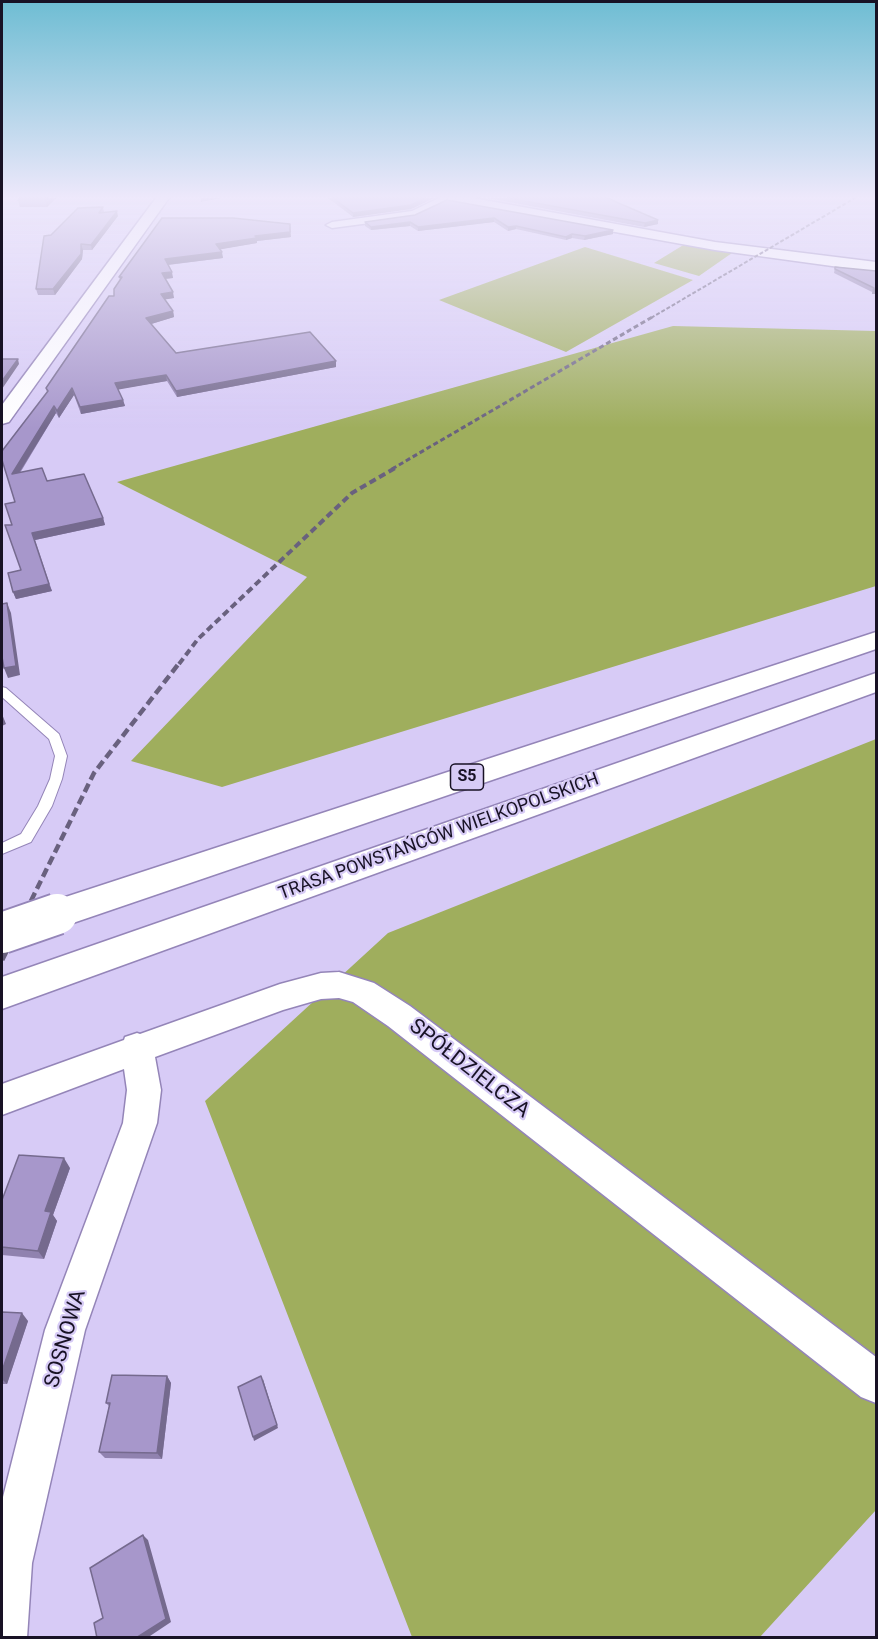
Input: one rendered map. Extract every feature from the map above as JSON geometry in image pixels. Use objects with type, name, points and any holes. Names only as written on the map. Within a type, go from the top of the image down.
[{"type":"main road","points":[[2,417],[107,274]]},
{"type":"main road","name":"S5","points":[[2,933],[876,640]]},
{"type":"main road","name":"TRASA POWSTAŃCÓW WIELKOPOLSKICH","points":[[13,989],[876,682]]},
{"type":"street","name":"SPÓŁDZIELCZA","points":[[2,1099],[137,1047],[280,997],[321,986],[339,985],[363,992],[408,1023],[876,1382]]},
{"type":"street","name":"SOSNOWA","points":[[3,1638],[9,1563],[65,1330],[140,1123],[144,1090],[137,1047]]},
{"type":"lane","points":[[2,691],[55,737],[62,756],[49,797],[26,838],[2,849]]},
{"type":"green space","points":[[509,274],[675,274],[693,280],[566,352],[439,300]]},
{"type":"green space","points":[[673,326],[876,331],[876,586],[222,787],[131,761],[307,577],[117,482]]},
{"type":"green space","points":[[876,739],[876,1510],[760,1637],[412,1637],[205,1101],[388,933]]},
{"type":"building","points":[[38,274],[65,274],[53,289],[36,289]]},
{"type":"building","points":[[121,274],[163,274],[173,292],[161,294],[173,311],[146,318],[176,353],[310,332],[336,361],[176,391],[166,375],[115,383],[123,400],[80,407],[72,388],[57,411],[54,406],[12,474],[42,468],[47,481],[84,474],[103,518],[32,533],[49,584],[13,592],[8,573],[21,570],[5,525],[12,525],[5,504],[15,502],[2,460],[2,451],[48,391],[46,388],[109,296],[114,296],[114,289],[122,277],[119,277]]},
{"type":"building","points":[[846,274],[876,274],[876,289],[873,290],[874,288]]},
{"type":"building","points":[[2,359],[18,359],[2,381]]},
{"type":"building","points":[[7,603],[16,666],[4,668],[2,604]]},
{"type":"building","points":[[19,1155],[64,1158],[45,1211],[51,1212],[38,1251],[2,1247],[2,1200]]},
{"type":"building","points":[[2,1312],[22,1313],[2,1371]]},
{"type":"building","points":[[112,1375],[167,1376],[157,1453],[99,1452],[110,1403],[106,1403]]},
{"type":"building","points":[[261,1376],[277,1425],[253,1437],[238,1387]]},
{"type":"building","points":[[143,1535],[166,1619],[136,1638],[97,1638],[94,1623],[103,1618],[90,1568]]},
{"type":"railway","points":[[651,318],[725,274]]},
{"type":"railway","points":[[392,469],[654,316]]},
{"type":"railway","points":[[179,664],[198,639],[352,493],[395,468]]},
{"type":"railway","points":[[25,913],[94,773],[180,662]]},
{"type":"railway","points":[[2,960],[26,911]]}]
